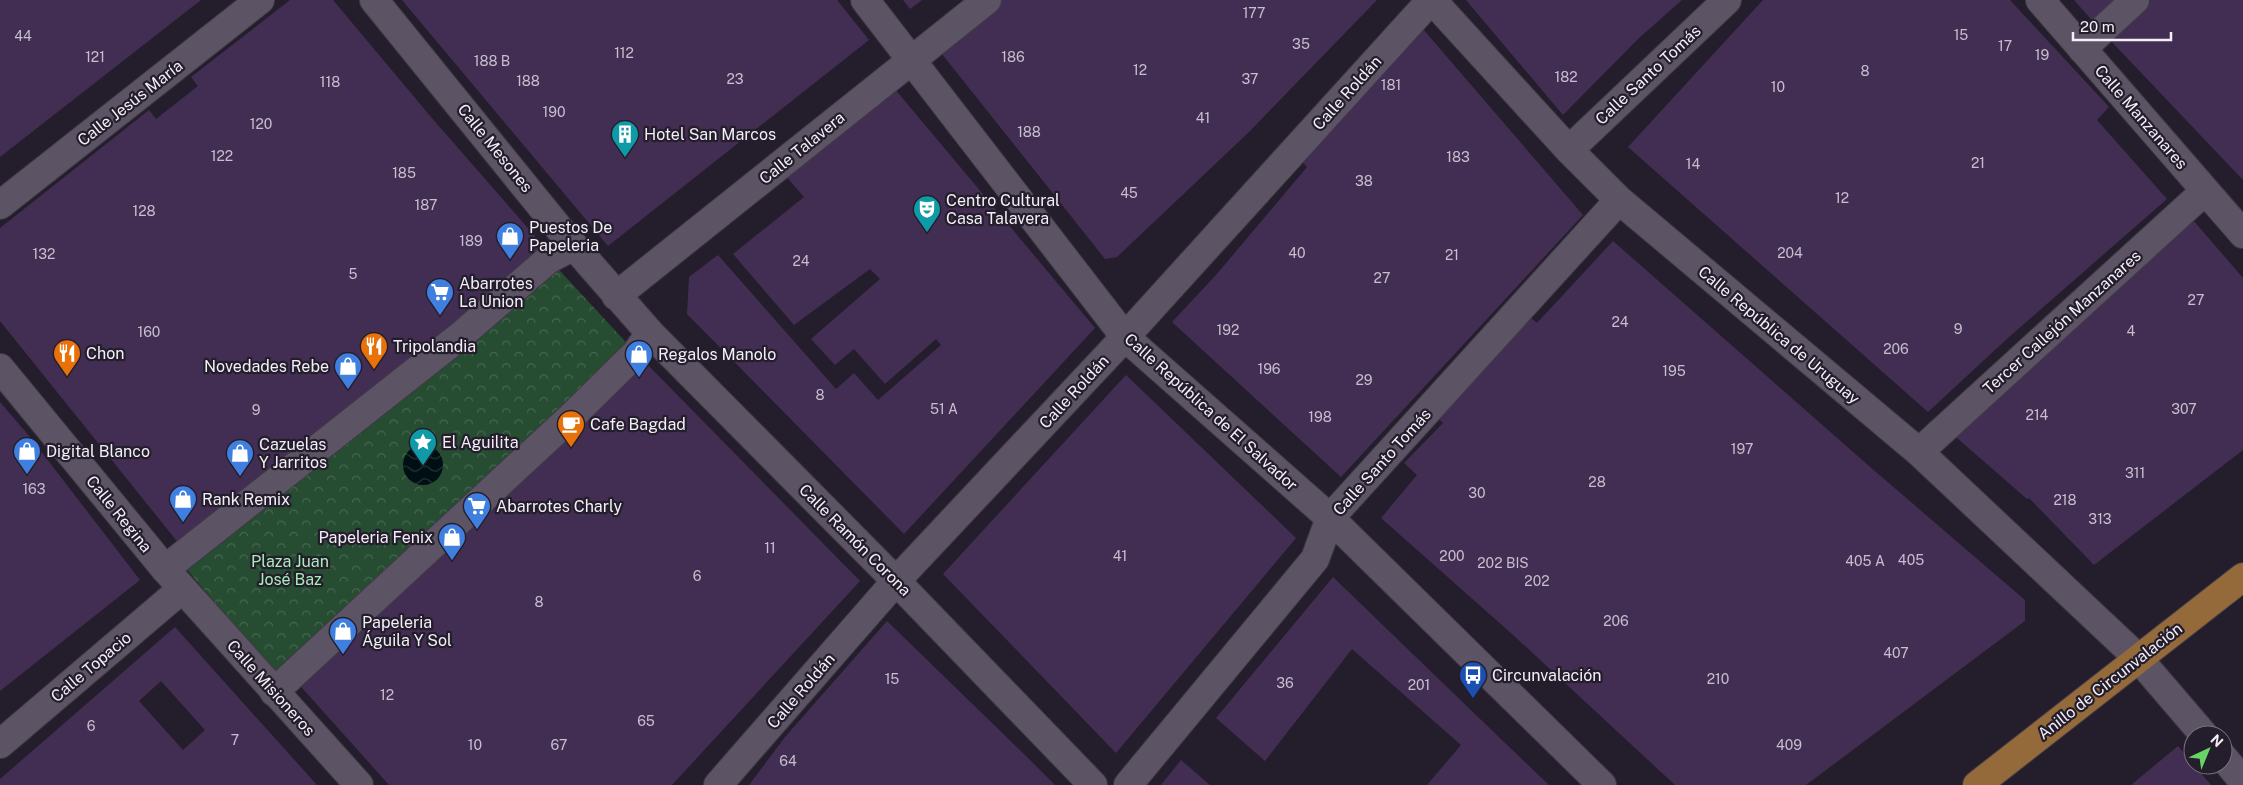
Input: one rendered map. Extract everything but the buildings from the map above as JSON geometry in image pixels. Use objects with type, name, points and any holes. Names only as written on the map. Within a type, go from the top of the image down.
[{"type":"main road","name":"Anillo de Circunvalación","points":[[1977,785],[2243,577]]},
{"type":"street","name":"Calle Jesús María","points":[[0,205],[260,0]]},
{"type":"street","name":"Calle Mesones","points":[[374,0],[616,296]]},
{"type":"street","name":"Calle República de El Salvador","points":[[865,0],[1126,337],[1330,518],[1602,785]]},
{"type":"street","name":"Calle Talavera","points":[[616,296],[987,0]]},
{"type":"street","name":"Calle República de Uruguay","points":[[1431,0],[1569,150],[1619,200],[1918,452],[2138,658],[2195,725]]},
{"type":"street","name":"Calle Roldán","points":[[718,785],[896,581],[1126,337],[1431,0]]},
{"type":"street","name":"Calle Santo Tomás","points":[[1569,150],[1728,0]]},
{"type":"street","name":"Calle Manzanares","points":[[2040,0],[2243,234]]},
{"type":"street","points":[[2082,49],[2135,0]]},
{"type":"street","name":"Tercer Callejón Manzanares","points":[[1918,452],[2205,191]]},
{"type":"street","name":"Calle Santo Tomás","points":[[1128,785],[1315,559],[1330,518],[1619,200]]},
{"type":"street","points":[[164,569],[459,337],[549,259],[574,246]]},
{"type":"street","name":"Calle Ramón Corona","points":[[616,296],[1093,785]]},
{"type":"street","points":[[274,692],[572,416],[636,353],[650,333]]},
{"type":"street","name":"Calle Regina","points":[[0,368],[182,590]]},
{"type":"street","name":"Calle Misioneros","points":[[182,590],[360,785]]},
{"type":"street","name":"Calle Topacio","points":[[0,744],[182,590]]},
{"type":"street","points":[[2233,769],[2243,781]]},
{"type":"green space","name":"Plaza Juan José Baz","points":[[549,259],[636,353],[283,683],[178,559]]},
{"type":"water","points":[[419,445],[427,445],[434,448],[440,454],[443,465],[440,476],[434,482],[427,485],[419,485],[412,482],[406,476],[403,469],[403,461],[406,454],[412,448]]},
{"type":"place","name":"Hotel San Marcos","points":[[625,158]]},
{"type":"place","name":"Centro Cultural Casa Talavera","points":[[927,233]]},
{"type":"place","name":"Puestos De Papeleria","points":[[510,260]]},
{"type":"place","name":"Abarrotes La Union","points":[[440,316]]},
{"type":"place","name":"Tripolandia","points":[[374,370]]},
{"type":"place","name":"Chon","points":[[67,377]]},
{"type":"place","name":"Regalos Manolo","points":[[639,378]]},
{"type":"place","name":"Novedades Rebe","points":[[348,390]]},
{"type":"place","name":"Cafe Bagdad","points":[[571,448]]},
{"type":"place","name":"El Aguilita","points":[[423,466]]},
{"type":"place","name":"Digital Blanco","points":[[27,475]]},
{"type":"place","name":"Cazuelas Y Jarritos","points":[[240,477]]},
{"type":"place","name":"Rank Remix","points":[[183,523]]},
{"type":"place","name":"Abarrotes Charly","points":[[477,530]]},
{"type":"place","name":"Papeleria Fenix","points":[[452,561]]},
{"type":"place","name":"Papeleria Águila Y Sol","points":[[343,655]]},
{"type":"place","name":"Circunvalación","points":[[1473,699]]}]
